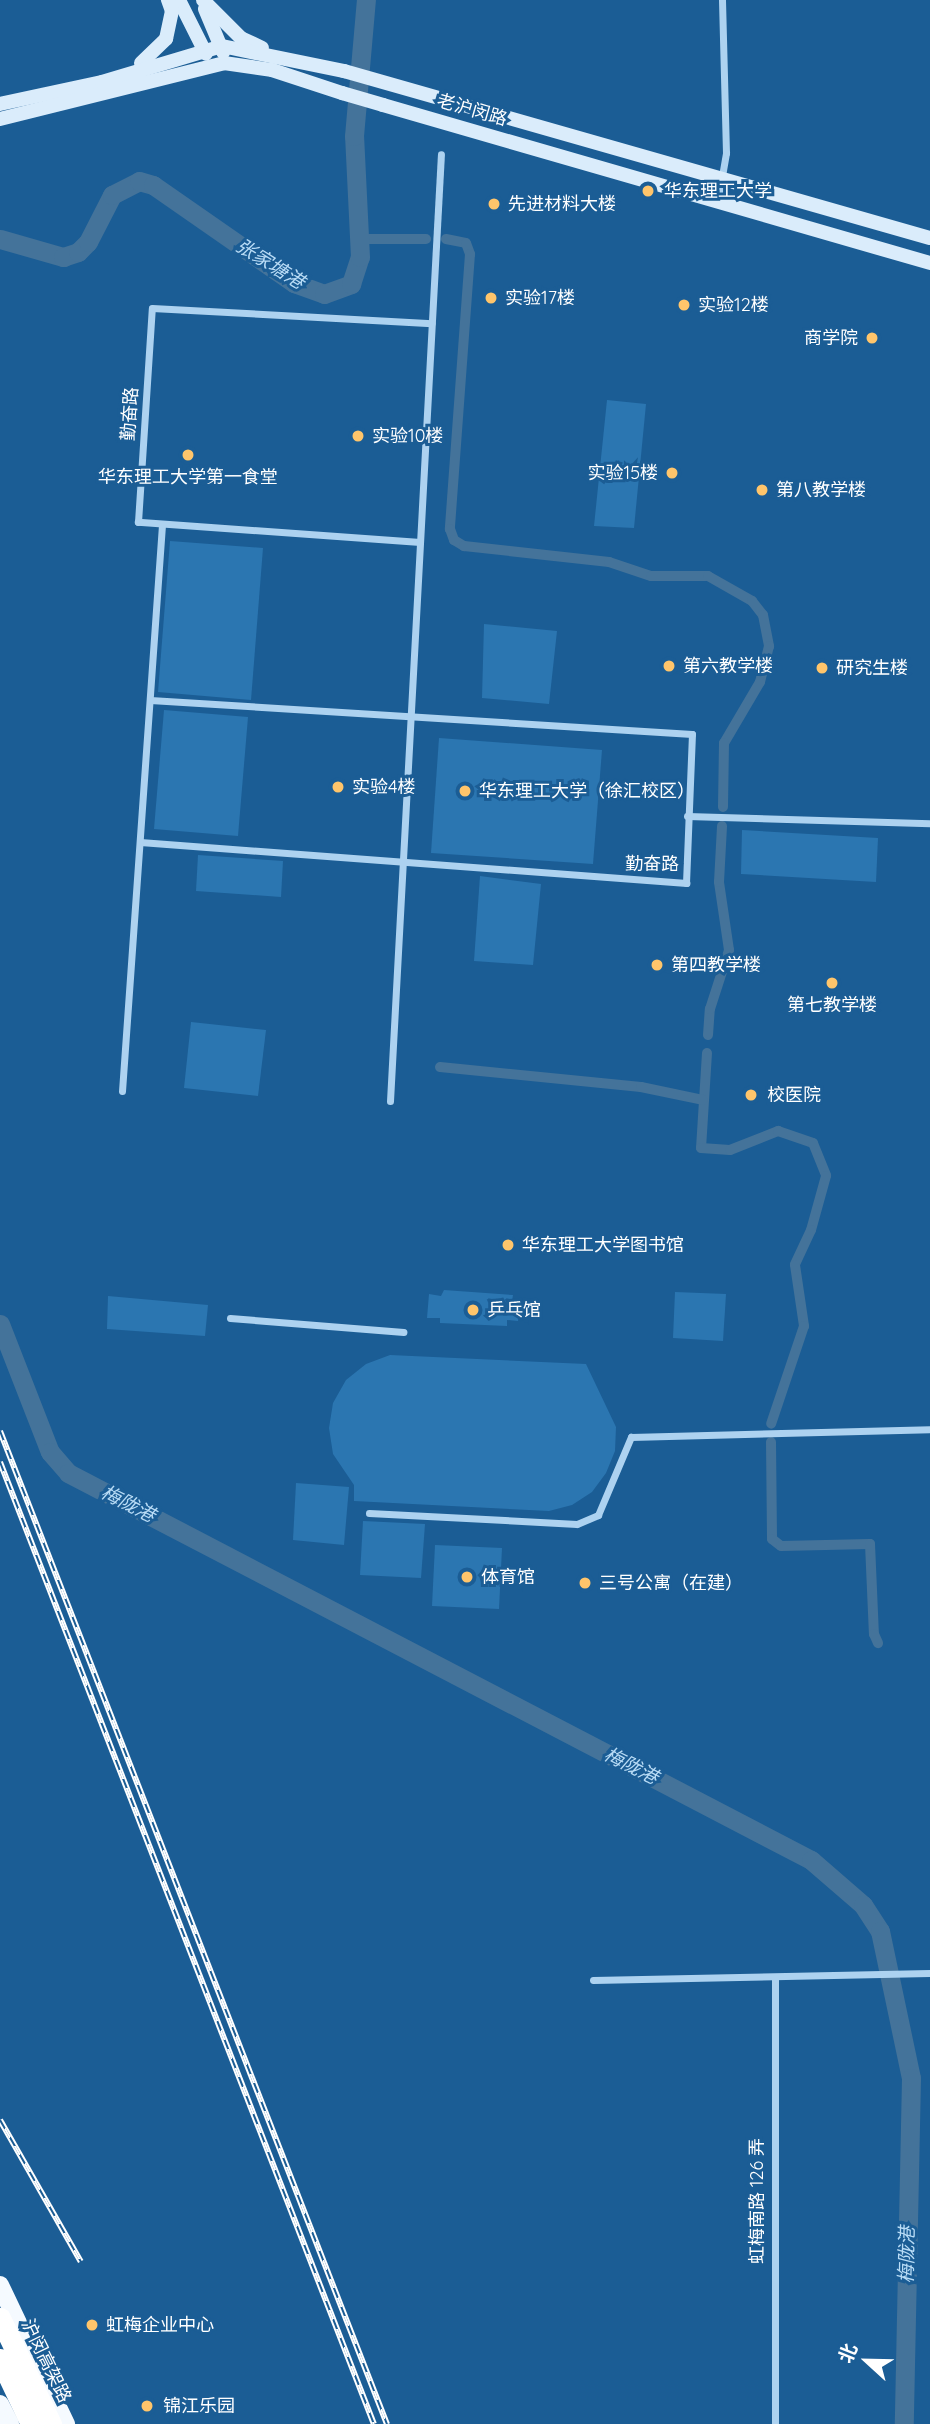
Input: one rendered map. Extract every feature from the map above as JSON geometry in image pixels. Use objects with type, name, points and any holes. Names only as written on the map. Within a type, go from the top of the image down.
[{"type":"highway","name":"沪闵高架路","points":[[0,2318],[51,2424]]},
{"type":"highway","points":[[0,2361],[10,2402],[24,2424]]},
{"type":"highway","points":[[10,2402],[32,2424]]},
{"type":"main road","points":[[102,82],[154,55],[170,27],[168,0]]},
{"type":"main road","points":[[178,0],[205,47],[206,66]]},
{"type":"main road","points":[[202,0],[222,46],[223,63]]},
{"type":"main road","points":[[202,0],[241,38],[276,55]]},
{"type":"main road","name":"老沪闵路","points":[[0,120],[8,106],[102,82],[205,47],[222,46],[276,55],[385,82],[723,176],[930,238]]},
{"type":"main road","name":"老沪闵路","points":[[8,106],[223,63],[272,70],[342,93],[718,199],[930,263]]},
{"type":"main road","points":[[0,2285],[66,2424]]},
{"type":"main road","points":[[0,2335],[45,2424]]},
{"type":"main road","points":[[0,2361],[32,2424]]},
{"type":"main road","points":[[10,2402],[10,2424]]},
{"type":"street","points":[[718,199],[723,176],[722,0]]},
{"type":"street","points":[[390,1101],[441,154]]},
{"type":"street","name":"勤奋路","points":[[162,524],[138,522],[152,308],[432,323]]},
{"type":"street","points":[[122,1091],[162,524],[420,542]]},
{"type":"street","name":"勤奋路","points":[[140,842],[402,865],[686,883],[692,734],[149,700]]},
{"type":"street","points":[[687,816],[930,823]]},
{"type":"street","points":[[230,1318],[403,1332]]},
{"type":"street","points":[[369,1513],[577,1524],[598,1515],[631,1437],[930,1429]]},
{"type":"street","points":[[593,1980],[930,1973]]},
{"type":"street","name":"虹梅南路 126 弄","points":[[775,1978],[775,2424]]},
{"type":"shaded area","points":[[607,400],[646,404],[634,528],[594,526]]},
{"type":"shaded area","points":[[170,541],[263,548],[251,700],[158,692]]},
{"type":"shaded area","points":[[484,624],[557,631],[549,704],[482,698]]},
{"type":"shaded area","points":[[164,710],[248,717],[238,836],[154,829]]},
{"type":"shaded area","points":[[439,738],[602,750],[593,864],[431,853]]},
{"type":"shaded area","points":[[742,830],[878,838],[876,882],[741,874]]},
{"type":"shaded area","points":[[198,855],[283,861],[281,897],[196,891]]},
{"type":"shaded area","points":[[480,876],[541,884],[533,965],[474,961]]},
{"type":"shaded area","points":[[191,1022],[266,1030],[258,1096],[184,1088]]},
{"type":"shaded area","name":"乒乓馆","points":[[444,1290],[513,1295],[512,1301],[520,1301],[518,1321],[507,1320],[507,1326],[440,1323],[440,1318],[427,1318],[429,1294],[441,1296]]},
{"type":"shaded area","points":[[675,1292],[726,1294],[723,1341],[673,1338]]},
{"type":"shaded area","points":[[108,1296],[208,1305],[205,1336],[107,1329]]},
{"type":"shaded area","points":[[390,1355],[586,1364],[616,1427],[615,1451],[606,1473],[592,1492],[572,1505],[549,1511],[354,1501],[354,1485],[333,1454],[329,1428],[333,1403],[346,1380],[366,1364]]},
{"type":"shaded area","points":[[296,1483],[349,1487],[344,1545],[293,1540]]},
{"type":"shaded area","points":[[363,1521],[425,1524],[421,1578],[360,1575]]},
{"type":"shaded area","name":"体育馆","points":[[435,1545],[502,1548],[499,1609],[432,1606]]},
{"type":"waterway","name":"张家塘港","points":[[0,239],[63,257],[78,252],[88,242],[112,195],[139,181],[153,185],[294,283],[324,294],[351,284],[360,257],[354,136],[366,0]]},
{"type":"waterway","points":[[359,239],[426,239]]},
{"type":"waterway","points":[[446,239],[466,243],[470,254],[450,529],[454,540],[464,546],[609,562],[651,576],[708,576],[752,601],[763,615],[769,646],[760,682],[724,743],[723,807]]},
{"type":"waterway","points":[[708,1035],[710,1009],[729,950],[719,882],[722,826]]},
{"type":"waterway","points":[[707,1053],[701,1148],[730,1150],[778,1131],[813,1143],[826,1176],[811,1230],[795,1265],[804,1326],[771,1424]]},
{"type":"waterway","points":[[440,1067],[641,1087],[703,1100]]},
{"type":"waterway","name":"梅陇港","points":[[0,1324],[50,1452],[68,1473],[811,1860],[863,1905],[880,1931],[911,2078],[904,2424]]},
{"type":"waterway","points":[[771,1442],[772,1539],[781,1546],[870,1544],[874,1634],[878,1643]]},
{"type":"railway","points":[[0,1431],[387,2424]]},
{"type":"railway","points":[[0,1462],[374,2424]]},
{"type":"railway","points":[[0,2120],[81,2262]]},
{"type":"place","name":"华东理工大学","points":[[648,191]]},
{"type":"place","name":"先进材料大楼","points":[[494,204]]},
{"type":"place","name":"实验17楼","points":[[491,298]]},
{"type":"place","name":"实验12楼","points":[[684,305]]},
{"type":"place","name":"商学院","points":[[872,338]]},
{"type":"place","name":"实验10楼","points":[[358,436]]},
{"type":"place","name":"华东理工大学第一食堂","points":[[188,455]]},
{"type":"place","name":"实验15楼","points":[[672,473]]},
{"type":"place","name":"第八教学楼","points":[[762,490]]},
{"type":"place","name":"第六教学楼","points":[[669,666]]},
{"type":"place","name":"研究生楼","points":[[822,668]]},
{"type":"place","name":"实验4楼","points":[[338,787]]},
{"type":"place","name":"华东理工大学（徐汇校区）","points":[[465,791]]},
{"type":"place","name":"第四教学楼","points":[[657,965]]},
{"type":"place","name":"第七教学楼","points":[[832,983]]},
{"type":"place","name":"校医院","points":[[751,1095]]},
{"type":"place","name":"华东理工大学图书馆","points":[[508,1245]]},
{"type":"place","name":"乒乓馆","points":[[473,1310]]},
{"type":"place","name":"体育馆","points":[[467,1577]]},
{"type":"place","name":"三号公寓（在建）","points":[[585,1583]]},
{"type":"place","name":"虹梅企业中心","points":[[92,2325]]},
{"type":"place","name":"锦江乐园","points":[[147,2406]]}]
